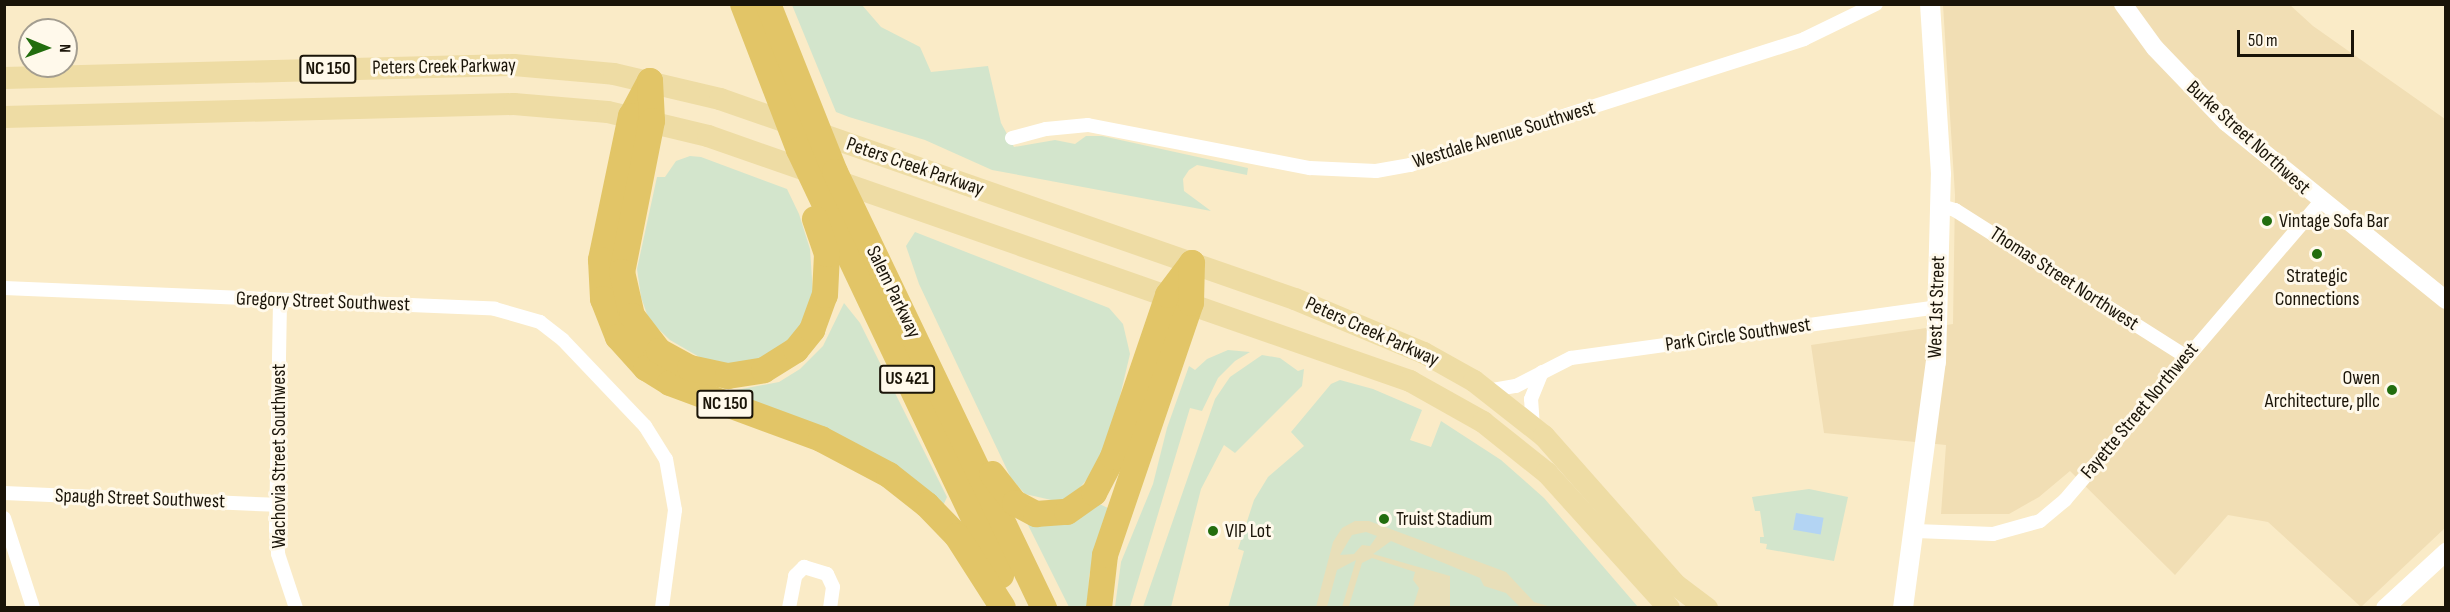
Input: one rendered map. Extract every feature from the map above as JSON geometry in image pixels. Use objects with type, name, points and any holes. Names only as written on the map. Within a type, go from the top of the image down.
[{"type":"highway","name":"Salem Parkway","points":[[743,4],[799,150],[1016,608]]},
{"type":"highway","name":"Salem Parkway","points":[[768,4],[817,132],[1044,608]]},
{"type":"highway","points":[[650,81],[642,118],[622,262],[624,294],[632,316],[651,343],[679,364],[702,372],[740,375],[776,365],[805,341],[818,318],[826,282],[826,254],[798,177],[799,150]]},
{"type":"highway","name":"NC 150","points":[[642,118],[600,272],[607,311],[627,348],[646,368],[670,383],[821,440],[889,475],[927,505],[957,536],[1003,608]]},
{"type":"highway","points":[[957,425],[1015,503],[1046,515],[1076,508],[1094,493],[1107,471],[1192,263]]},
{"type":"highway","points":[[1099,608],[1105,555],[1179,299]]},
{"type":"main road","name":"West 1st Street","points":[[1903,608],[1916,531],[1934,388],[1938,307],[1941,206],[1930,4]]},
{"type":"main road","name":"Peters Creek Parkway","points":[[4,78],[514,65],[579,69],[650,81],[743,107],[1295,299],[1400,341],[1487,391],[1533,427],[1583,477],[1676,585],[1707,608]]},
{"type":"main road","name":"Peters Creek Parkway","points":[[4,117],[514,104],[642,118],[765,156],[885,197],[1410,381],[1483,422],[1566,492],[1669,608]]},
{"type":"street","name":"Westdale Avenue Southwest","points":[[1012,138],[1069,125],[1108,127],[1311,168],[1376,171],[1443,157],[1782,46],[1876,4]]},
{"type":"street","name":"Burke Street Northwest","points":[[2122,4],[2190,88],[2320,202],[2445,300]]},
{"type":"street","name":"Fayette Street Northwest","points":[[1916,531],[1993,534],[2040,521],[2065,500],[2185,356],[2320,202]]},
{"type":"street","name":"Thomas Street Northwest","points":[[1941,206],[1955,210],[2185,356]]},
{"type":"street","name":"Gregory Street Southwest","points":[[4,288],[510,311],[540,322],[558,335],[653,436],[671,471],[674,524],[662,608]]},
{"type":"street","name":"Wachovia Street Southwest","points":[[280,301],[276,505],[278,554],[296,608]]},
{"type":"street","name":"Park Circle Southwest","points":[[1487,391],[1516,386],[1571,358],[1938,307]]},
{"type":"street","points":[[1533,427],[1532,399],[1542,372]]},
{"type":"street","name":"Spaugh Street Southwest","points":[[4,493],[276,505]]},
{"type":"street","points":[[4,518],[33,608]]},
{"type":"street","points":[[2385,608],[2445,552]]},
{"type":"street","points":[[789,608],[795,576],[804,567],[827,574],[833,587],[830,608]]},
{"type":"shaded area","points":[[1943,5],[2290,5],[2313,26],[2445,119],[2445,528],[2361,607],[2268,522],[2228,515],[2175,575],[2070,471],[2039,497],[2009,514],[1941,514],[1946,445],[1824,433],[1811,345],[1953,324],[1955,195]]},
{"type":"green space","points":[[792,5],[862,5],[881,27],[920,47],[931,72],[988,66],[1001,123],[1014,147],[1055,140],[1075,144],[1086,136],[1102,136],[1248,168],[1247,175],[1197,165],[1189,170],[1183,179],[1184,191],[1211,211],[992,170],[925,140],[849,117],[836,112]]},
{"type":"green space","points":[[690,156],[701,157],[787,189],[799,214],[810,249],[813,294],[805,325],[788,344],[763,360],[733,365],[701,358],[670,340],[649,320],[641,297],[637,269],[657,177],[665,177],[676,161]]},
{"type":"green space","points":[[915,232],[1109,308],[1123,324],[1130,354],[1111,434],[1094,471],[1078,490],[1060,502],[1025,494],[1011,478],[919,284],[906,246]]},
{"type":"green space","points":[[844,303],[860,323],[947,497],[942,508],[727,398],[731,391],[779,382],[800,369],[823,346]]},
{"type":"green space","points":[[1228,350],[1250,352],[1235,361],[1218,378],[1202,411],[1190,408],[1130,607],[1115,607],[1121,562],[1153,484],[1167,428],[1189,366],[1195,370],[1207,359]]},
{"type":"green space","points":[[1262,355],[1280,358],[1298,371],[1304,369],[1302,386],[1235,453],[1224,445],[1201,489],[1171,607],[1143,607],[1215,399],[1230,377]]},
{"type":"green space","name":"Truist Stadium","points":[[1340,380],[1373,389],[1422,410],[1410,440],[1431,447],[1441,421],[1501,460],[1544,498],[1638,607],[1228,608],[1244,551],[1238,549],[1254,500],[1268,477],[1304,446],[1291,432],[1331,384]]},
{"type":"green space","points":[[1809,489],[1848,497],[1834,561],[1766,549],[1767,544],[1760,543],[1760,537],[1764,537],[1760,511],[1755,511],[1752,497]]},
{"type":"green space","points":[[1095,502],[1108,508],[1089,576],[1088,607],[1069,607],[1023,515]]},
{"type":"sand","points":[[1355,521],[1369,521],[1506,572],[1534,602],[1551,607],[1520,607],[1506,593],[1484,586],[1480,578],[1391,541],[1373,554],[1450,576],[1450,607],[1413,607],[1419,588],[1413,580],[1415,572],[1372,558],[1362,563],[1349,606],[1353,607],[1342,607],[1356,560],[1337,570],[1327,607],[1316,607],[1333,542],[1342,528]],"holes":[[[1366,532],[1377,536],[1370,546],[1362,545],[1354,554],[1340,555],[1352,535]]]},
{"type":"water","points":[[1796,513],[1824,518],[1821,535],[1793,530]]},
{"type":"place","name":"Vintage Sofa Bar","points":[[2267,221]]},
{"type":"place","name":"Strategic Connections","points":[[2317,254]]},
{"type":"place","name":"Owen Architecture, pllc","points":[[2392,390]]},
{"type":"place","name":"Truist Stadium","points":[[1384,519]]},
{"type":"place","name":"VIP Lot","points":[[1213,531]]}]
